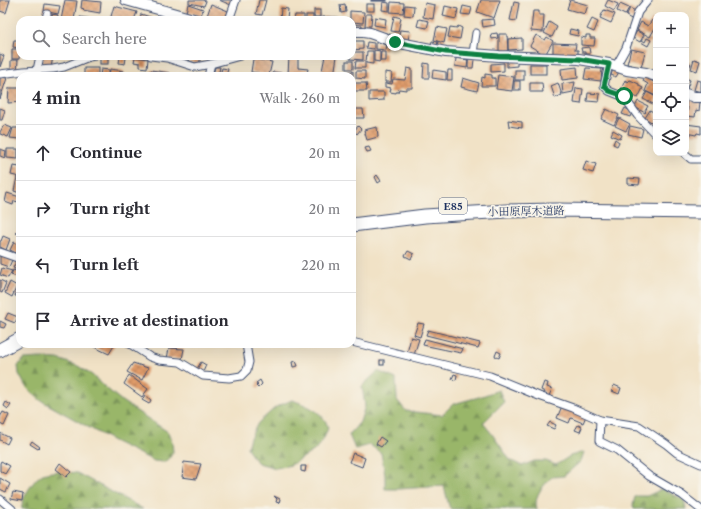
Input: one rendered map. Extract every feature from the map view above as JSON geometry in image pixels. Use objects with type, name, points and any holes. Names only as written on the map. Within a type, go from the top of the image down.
[{"type":"highway","name":"小田原厚木道路","points":[[356,216],[424,208],[508,202],[555,206],[701,212]]},
{"type":"highway","name":"小田原厚木道路","points":[[356,225],[425,216],[506,211],[555,206],[701,204]]},
{"type":"highway","points":[[0,340],[16,332]]},
{"type":"highway","points":[[0,350],[16,341]]},
{"type":"street","points":[[126,0],[183,16]]},
{"type":"street","points":[[230,16],[236,0]]},
{"type":"street","points":[[648,0],[638,12],[626,48],[612,65],[604,86],[609,91],[624,96],[637,115],[653,132]]},
{"type":"street","points":[[356,32],[363,32],[395,42],[446,52],[499,56],[579,59],[653,75]]},
{"type":"street","points":[[473,53],[476,32]]},
{"type":"street","points":[[37,70],[39,60]]},
{"type":"street","points":[[0,74],[37,70],[53,70],[82,60]]},
{"type":"street","points":[[173,60],[195,67],[225,60]]},
{"type":"street","points":[[209,72],[210,64]]},
{"type":"street","points":[[689,95],[701,97]]},
{"type":"street","points":[[688,156],[691,159],[701,159]]},
{"type":"street","points":[[0,252],[16,258]]},
{"type":"street","points":[[356,343],[490,376],[600,420],[639,426],[666,444],[677,454],[701,464]]},
{"type":"street","points":[[136,348],[150,357],[159,360],[180,362],[204,376],[229,378],[241,376],[247,370],[249,362],[247,348]]},
{"type":"street","points":[[600,420],[599,441],[617,450],[649,476],[682,495],[700,509]]},
{"type":"street","points":[[0,499],[12,509]]},
{"type":"green space","points":[[24,359],[58,359],[78,366],[92,375],[123,402],[168,432],[172,442],[173,452],[169,459],[163,462],[154,461],[113,441],[40,400],[26,387],[19,374],[18,366]]},
{"type":"green space","points":[[378,371],[396,379],[397,400],[406,411],[442,415],[453,404],[499,390],[504,402],[483,423],[510,460],[522,466],[534,461],[546,461],[556,465],[570,456],[584,452],[581,461],[564,476],[552,477],[545,484],[536,500],[537,509],[451,509],[444,486],[385,489],[385,475],[381,453],[370,445],[355,449],[349,435],[360,422],[365,406],[362,386]]},
{"type":"green space","points":[[292,400],[310,407],[321,415],[328,428],[324,438],[315,450],[291,465],[276,468],[258,463],[247,447],[258,423],[276,407]]},
{"type":"green space","points":[[60,471],[77,473],[143,509],[22,509],[23,500],[36,479],[49,472]]},
{"type":"green space","points":[[662,489],[684,500],[686,509],[634,509],[633,505],[635,496],[647,496]]},
{"type":"building","points":[[0,0],[10,0],[6,13],[0,11]]},
{"type":"building","points":[[65,0],[77,1],[75,16],[62,16]]},
{"type":"building","points":[[82,0],[101,2],[100,13],[83,10],[84,9],[81,8]]},
{"type":"building","points":[[189,0],[206,1],[204,6],[189,3]]},
{"type":"building","points":[[219,0],[233,0],[231,5]]},
{"type":"building","points":[[259,0],[266,0],[262,15],[256,14]]},
{"type":"building","points":[[387,0],[387,1],[371,1]]},
{"type":"building","points":[[481,0],[500,0],[494,18],[477,12]]},
{"type":"building","points":[[570,0],[588,5],[585,14],[567,9]]},
{"type":"building","points":[[608,0],[618,4],[614,11],[605,6]]},
{"type":"building","points":[[383,2],[389,3],[389,11],[382,10]]},
{"type":"building","points":[[391,2],[404,3],[403,13],[390,12]]},
{"type":"building","points":[[514,2],[519,3],[516,21],[510,20]]},
{"type":"building","points":[[425,3],[435,5],[433,19],[423,17]]},
{"type":"building","points":[[45,4],[60,6],[58,14],[44,11]]},
{"type":"building","points":[[188,4],[203,9],[201,16],[186,12]]},
{"type":"building","points":[[211,4],[228,11],[226,16],[207,16]]},
{"type":"building","points":[[345,4],[346,12],[341,13],[340,5]]},
{"type":"building","points":[[366,4],[374,4],[374,11],[366,11]]},
{"type":"building","points":[[620,4],[629,8],[625,15],[617,11]]},
{"type":"building","points":[[405,5],[414,6],[413,16],[404,15]]},
{"type":"building","points":[[114,6],[137,12],[136,16],[111,16]]},
{"type":"building","points":[[445,6],[458,9],[456,19],[443,16]]},
{"type":"building","points":[[463,6],[472,8],[470,15],[461,14]]},
{"type":"building","points":[[281,8],[288,9],[287,16],[280,16]]},
{"type":"building","points":[[630,8],[637,12],[633,20],[626,16]]},
{"type":"building","points":[[314,10],[320,10],[320,16],[314,16]]},
{"type":"building","points":[[604,10],[615,14],[611,23],[600,18]]},
{"type":"building","points":[[350,11],[364,12],[363,23],[356,22],[356,16],[350,16]]},
{"type":"building","points":[[533,11],[539,11],[539,15],[544,15],[543,32],[531,31]]},
{"type":"building","points":[[50,14],[58,15],[58,16],[50,16]]},
{"type":"building","points":[[366,14],[372,14],[371,26],[365,26]]},
{"type":"building","points":[[394,16],[401,18],[398,32],[391,31]]},
{"type":"building","points":[[375,17],[386,19],[385,27],[374,25]]},
{"type":"building","points":[[419,19],[429,21],[427,28],[417,26]]},
{"type":"building","points":[[494,19],[495,25],[483,27],[482,20]]},
{"type":"building","points":[[592,19],[598,22],[594,32],[587,29]]},
{"type":"building","points":[[653,20],[653,32],[650,37],[637,30],[641,22],[648,26]]},
{"type":"building","points":[[549,22],[557,27],[552,37],[544,33]]},
{"type":"building","points":[[356,24],[362,25],[362,29],[356,29]]},
{"type":"building","points":[[458,26],[462,28],[460,39],[448,37],[450,27],[457,28]]},
{"type":"building","points":[[437,27],[447,29],[444,43],[434,40]]},
{"type":"building","points":[[570,29],[579,31],[578,36],[569,34]]},
{"type":"building","points":[[400,30],[410,31],[408,40],[398,39]]},
{"type":"building","points":[[637,31],[644,35],[640,42],[633,38]]},
{"type":"building","points":[[497,33],[498,38],[492,39],[491,34]]},
{"type":"building","points":[[499,34],[507,34],[508,51],[499,52]]},
{"type":"building","points":[[536,35],[545,40],[547,37],[553,41],[545,55],[530,46]]},
{"type":"building","points":[[586,35],[590,35],[590,38],[595,38],[594,46],[581,45],[581,37],[586,38]]},
{"type":"building","points":[[522,38],[522,49],[508,50],[508,39]]},
{"type":"building","points":[[647,38],[651,40],[648,46],[641,42],[642,40],[645,42]]},
{"type":"building","points":[[14,40],[16,40],[16,47],[13,47]]},
{"type":"building","points":[[356,41],[363,41],[363,49],[356,50]]},
{"type":"building","points":[[432,41],[438,42],[437,46],[431,45]]},
{"type":"building","points":[[367,42],[374,43],[374,49],[366,48]]},
{"type":"building","points":[[376,42],[387,45],[386,50],[376,49]]},
{"type":"building","points":[[553,43],[576,44],[575,50],[578,50],[578,57],[553,55]]},
{"type":"building","points":[[589,47],[590,54],[585,54],[585,52],[582,52],[581,48]]},
{"type":"building","points":[[12,49],[16,49],[16,59],[12,59]]},
{"type":"building","points":[[631,49],[645,52],[641,68],[627,64]]},
{"type":"building","points":[[374,50],[380,51],[380,62],[374,61]]},
{"type":"building","points":[[367,51],[373,51],[373,64],[366,63]]},
{"type":"building","points":[[356,52],[363,52],[363,60],[356,59]]},
{"type":"building","points":[[381,52],[386,52],[386,61],[380,61]]},
{"type":"building","points":[[0,54],[4,56],[0,67]]},
{"type":"building","points":[[456,58],[468,60],[467,68],[455,66]]},
{"type":"building","points":[[468,59],[474,59],[473,68],[468,68]]},
{"type":"building","points":[[694,59],[700,61],[697,71],[691,69]]},
{"type":"building","points":[[11,60],[18,60],[17,71],[11,71]]},
{"type":"building","points":[[42,60],[52,60],[51,68],[41,66]]},
{"type":"building","points":[[100,60],[108,60],[108,64],[100,64]]},
{"type":"building","points":[[120,60],[126,60],[125,64],[119,63]]},
{"type":"building","points":[[134,60],[148,60],[147,68],[140,67],[140,63],[134,62]]},
{"type":"building","points":[[189,60],[200,60],[199,64]]},
{"type":"building","points":[[253,60],[272,62],[270,72],[251,72]]},
{"type":"building","points":[[289,60],[298,60],[298,68],[308,69],[307,72],[288,72]]},
{"type":"building","points":[[324,60],[336,60],[335,72],[322,72]]},
{"type":"building","points":[[507,60],[517,60],[517,66],[507,67]]},
{"type":"building","points":[[346,61],[353,61],[353,69],[346,69]]},
{"type":"building","points":[[356,61],[365,61],[365,68],[355,68]]},
{"type":"building","points":[[424,63],[429,64],[429,78],[423,78]]},
{"type":"building","points":[[504,63],[504,71],[491,72],[491,64]]},
{"type":"building","points":[[530,64],[546,64],[546,74],[530,74]]},
{"type":"building","points":[[215,67],[220,67],[219,72],[214,72]]},
{"type":"building","points":[[577,67],[578,78],[562,80],[561,69]]},
{"type":"building","points":[[84,68],[98,68],[98,72],[84,72]]},
{"type":"building","points":[[222,68],[228,69],[227,72],[221,72]]},
{"type":"building","points":[[407,68],[412,69],[412,88],[406,88],[406,90],[399,89],[396,93],[390,92],[391,88],[385,87],[385,83],[392,84],[393,79],[405,80]]},
{"type":"building","points":[[586,68],[602,69],[601,81],[584,79]]},
{"type":"building","points":[[101,69],[109,70],[109,72],[101,72]]},
{"type":"building","points":[[110,69],[124,71],[124,72],[110,72]]},
{"type":"building","points":[[613,69],[619,72],[616,77],[611,75]]},
{"type":"building","points":[[151,70],[164,72],[151,72]]},
{"type":"building","points":[[433,70],[446,72],[446,80],[432,78]]},
{"type":"building","points":[[448,70],[452,70],[452,80],[447,80]]},
{"type":"building","points":[[515,70],[524,70],[524,80],[515,80]]},
{"type":"building","points":[[356,71],[365,71],[365,79],[356,78]]},
{"type":"building","points":[[385,72],[392,73],[391,82],[385,82]]},
{"type":"building","points":[[485,74],[492,75],[492,78],[495,78],[495,86],[481,86],[482,77],[485,78]]},
{"type":"building","points":[[647,74],[652,77],[650,80],[653,82],[653,95],[645,91],[648,84],[643,81]]},
{"type":"building","points":[[498,75],[514,77],[512,91],[496,89]]},
{"type":"building","points":[[0,77],[7,78],[0,99]]},
{"type":"building","points":[[463,78],[479,83],[477,91],[461,87]]},
{"type":"building","points":[[625,80],[628,82],[630,80],[639,84],[639,86],[643,88],[638,98],[621,90]]},
{"type":"building","points":[[697,80],[701,81],[701,92],[694,90]]},
{"type":"building","points":[[514,81],[520,81],[520,90],[514,90]]},
{"type":"building","points":[[575,82],[573,92],[563,94],[562,84]]},
{"type":"building","points":[[356,83],[366,83],[367,91],[356,91]]},
{"type":"building","points":[[530,83],[542,83],[543,92],[530,92]]},
{"type":"building","points":[[558,83],[562,95],[555,98],[551,86]]},
{"type":"building","points":[[9,88],[16,88],[16,102],[8,103]]},
{"type":"building","points":[[576,88],[583,89],[581,104],[574,103]]},
{"type":"building","points":[[369,92],[384,92],[384,100],[369,101]]},
{"type":"building","points":[[647,92],[653,95],[653,104],[643,99]]},
{"type":"building","points":[[588,93],[600,94],[599,102],[587,101]]},
{"type":"building","points":[[689,100],[700,102],[699,111],[696,110],[695,117],[689,116]]},
{"type":"building","points":[[638,101],[648,106],[645,113],[635,107]]},
{"type":"building","points":[[0,108],[5,110],[2,120],[0,120]]},
{"type":"building","points":[[625,108],[632,112],[630,117],[622,114]]},
{"type":"building","points":[[356,109],[363,109],[364,118],[356,118]]},
{"type":"building","points":[[606,109],[619,115],[614,125],[601,119]]},
{"type":"building","points":[[650,110],[653,112],[653,123],[645,118]]},
{"type":"building","points":[[619,118],[630,124],[626,131],[615,126]]},
{"type":"building","points":[[508,120],[522,122],[522,128],[509,126]]},
{"type":"building","points":[[689,124],[701,126],[701,134],[697,133],[696,135],[689,134]]},
{"type":"building","points":[[4,125],[12,128],[8,137],[0,134]]},
{"type":"building","points":[[358,126],[361,129],[357,134],[356,133],[356,128]]},
{"type":"building","points":[[630,126],[643,129],[641,137],[628,134]]},
{"type":"building","points":[[377,127],[378,137],[367,140],[364,130]]},
{"type":"building","points":[[13,128],[16,128],[16,139],[10,138]]},
{"type":"building","points":[[613,130],[622,135],[620,139],[611,135]]},
{"type":"building","points":[[615,139],[619,142],[617,146],[613,144]]},
{"type":"building","points":[[369,147],[371,151],[367,152],[365,148]]},
{"type":"building","points":[[0,149],[6,151],[5,158],[0,156]]},
{"type":"building","points":[[7,149],[16,149],[16,159],[7,158]]},
{"type":"building","points":[[586,161],[596,164],[593,173],[583,170]]},
{"type":"building","points":[[13,166],[16,166],[16,176],[11,175]]},
{"type":"building","points":[[377,175],[381,181],[378,183],[375,177]]},
{"type":"building","points":[[628,178],[640,179],[639,185],[628,184]]},
{"type":"building","points":[[7,193],[16,196],[16,201],[14,201],[13,205],[5,202]]},
{"type":"building","points":[[3,236],[10,239],[6,250],[0,247],[0,241]]},
{"type":"building","points":[[14,242],[16,243],[16,253],[10,250]]},
{"type":"building","points":[[408,251],[414,254],[411,259],[405,256]]},
{"type":"building","points":[[0,255],[12,260],[9,267],[0,264]]},
{"type":"building","points":[[16,262],[16,269],[13,268]]},
{"type":"building","points":[[2,268],[12,271],[8,278],[0,275]]},
{"type":"building","points":[[13,270],[16,271],[16,277],[11,275]]},
{"type":"building","points":[[0,280],[6,283],[2,293],[0,292]]},
{"type":"building","points":[[10,282],[16,285],[12,297],[5,293]]},
{"type":"building","points":[[8,313],[16,316],[15,323],[5,319]]},
{"type":"building","points":[[0,321],[6,324],[4,328],[0,327]]},
{"type":"building","points":[[418,323],[424,324],[420,337],[414,335]]},
{"type":"building","points":[[428,330],[480,343],[478,348],[426,335]]},
{"type":"building","points":[[411,337],[419,339],[414,355],[407,353]]},
{"type":"building","points":[[425,339],[463,349],[461,353],[423,345]]},
{"type":"building","points":[[96,348],[113,348],[109,354]]},
{"type":"building","points":[[169,348],[184,349],[182,359],[167,359]]},
{"type":"building","points":[[497,351],[501,353],[499,358],[495,356]]},
{"type":"building","points":[[380,360],[384,360],[384,365],[380,365]]},
{"type":"building","points":[[296,361],[298,366],[293,367],[292,362]]},
{"type":"building","points":[[201,362],[206,365],[203,372],[197,369]]},
{"type":"building","points":[[133,363],[148,368],[142,380],[127,372]]},
{"type":"building","points":[[454,374],[457,375],[456,380],[452,379]]},
{"type":"building","points":[[129,375],[148,389],[142,397],[124,384]]},
{"type":"building","points":[[260,380],[262,384],[258,388],[256,386],[258,384],[256,383]]},
{"type":"building","points":[[544,382],[548,383],[547,387],[552,389],[549,396],[544,394],[545,392],[541,390]]},
{"type":"building","points":[[614,385],[621,388],[619,394],[612,391]]},
{"type":"building","points":[[145,395],[151,400],[149,404],[142,400]]},
{"type":"building","points":[[6,402],[11,405],[8,409],[4,406]]},
{"type":"building","points":[[562,406],[586,416],[583,423],[571,418],[569,423],[557,418]]},
{"type":"building","points":[[3,412],[9,415],[4,426],[0,424],[0,417]]},
{"type":"building","points":[[550,422],[556,425],[554,429],[547,426]]},
{"type":"building","points":[[578,425],[582,427],[580,432],[575,430]]},
{"type":"building","points":[[0,433],[10,438],[7,444],[0,440]]},
{"type":"building","points":[[380,437],[386,441],[381,447],[376,444]]},
{"type":"building","points":[[32,441],[40,447],[38,449],[30,444]]},
{"type":"building","points":[[353,453],[365,458],[362,467],[349,462]]},
{"type":"building","points":[[1,461],[10,466],[5,474],[0,471]]},
{"type":"building","points":[[184,462],[201,464],[196,479],[182,477]]},
{"type":"building","points":[[60,463],[71,472],[66,477],[56,469]]},
{"type":"building","points":[[301,466],[306,466],[305,472],[301,471]]},
{"type":"building","points":[[0,478],[10,484],[6,492],[0,489]]},
{"type":"building","points":[[13,492],[23,494],[22,501],[11,499]]},
{"type":"building","points":[[274,496],[280,499],[279,503],[276,502],[277,499]]},
{"type":"route","points":[[395,42],[446,52],[499,56],[579,59],[609,64],[604,86],[609,91],[624,96]]}]
